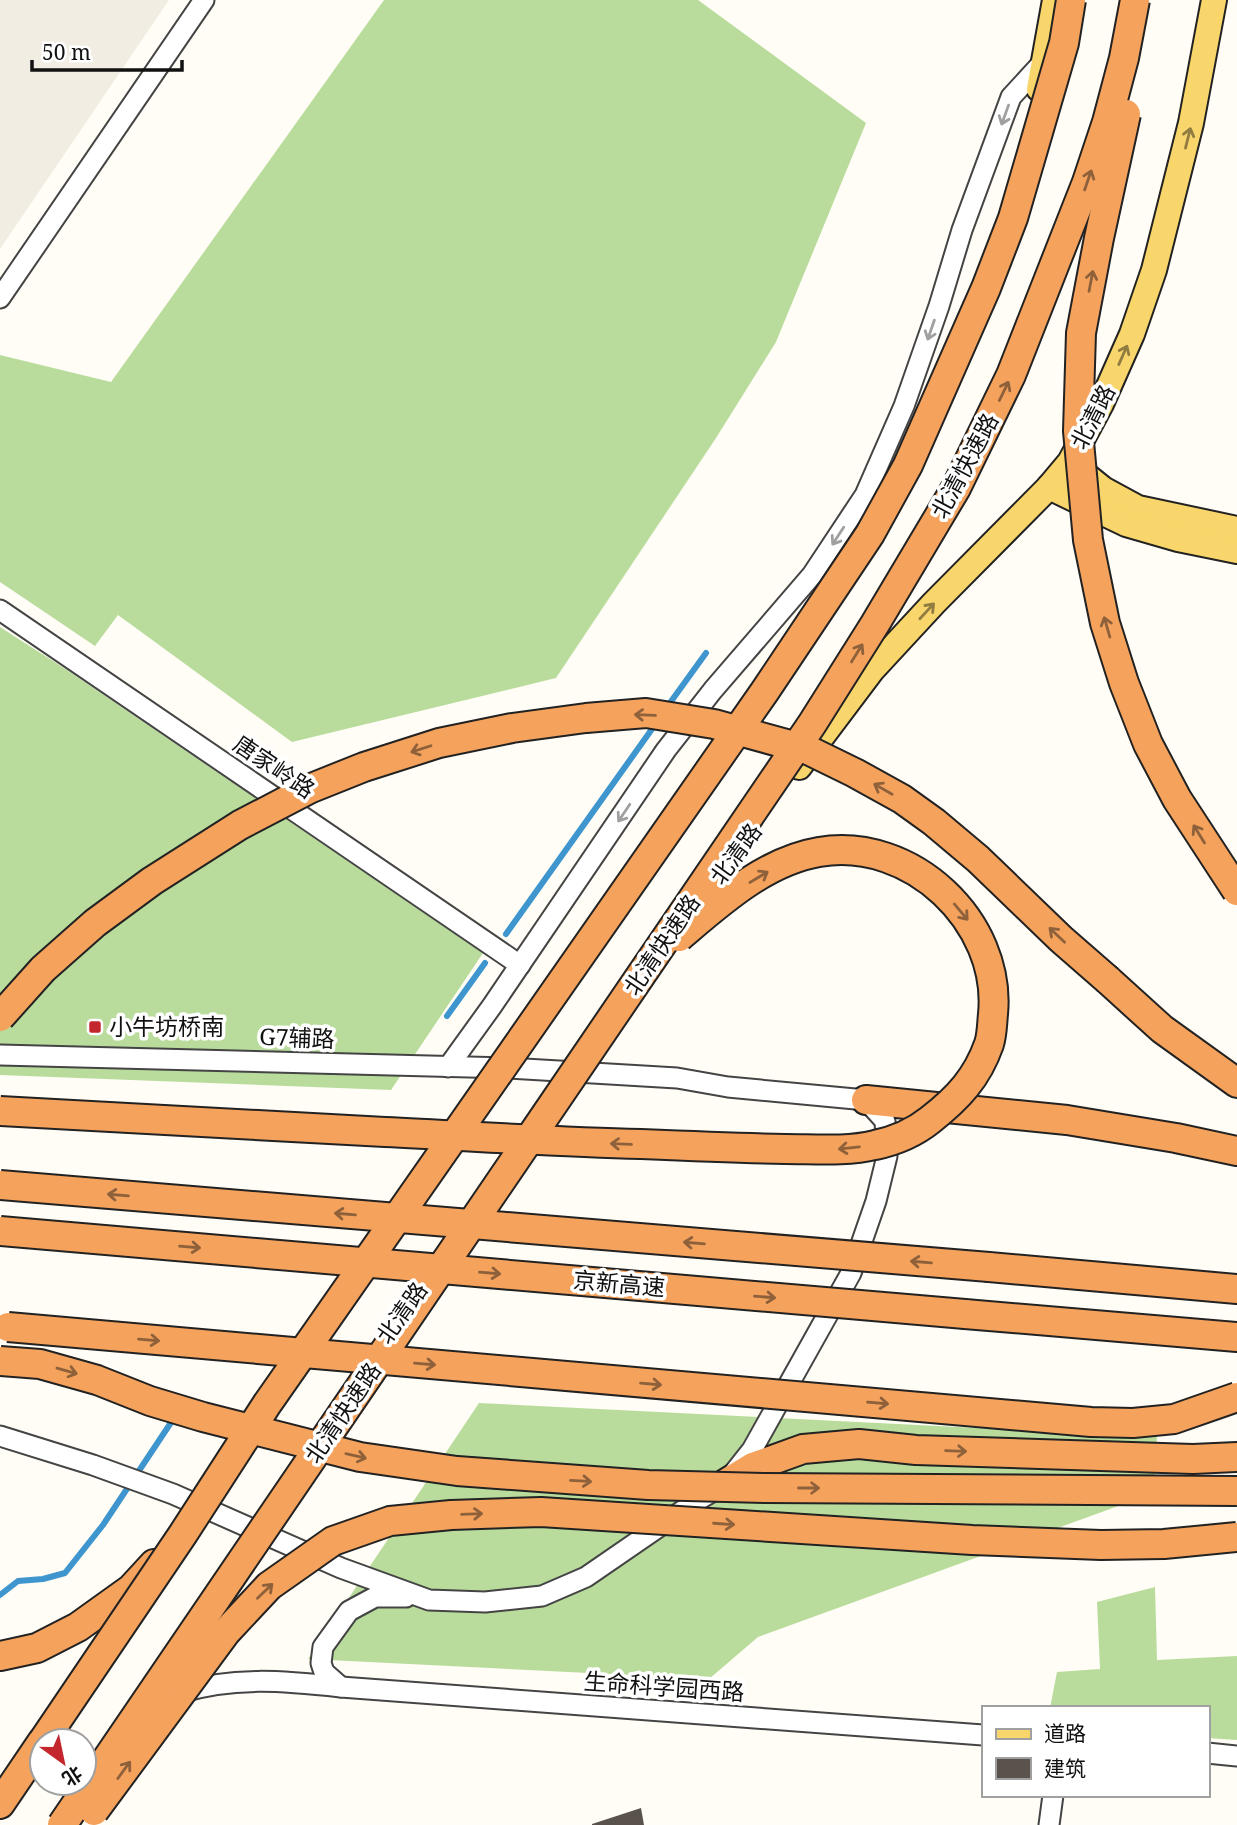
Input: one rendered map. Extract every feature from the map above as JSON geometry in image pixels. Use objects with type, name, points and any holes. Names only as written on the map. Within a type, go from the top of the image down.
[{"type":"highway","points":[[53,1727],[267,1404],[757,703],[870,534],[908,465],[981,300],[1013,218],[1064,43],[1071,0]]},
{"type":"highway","name":"北清快速路","points":[[62,1825],[812,724],[876,624],[956,488],[1012,375],[1087,182],[1124,58],[1135,0]]},
{"type":"highway","points":[[1124,58],[1126,114],[1082,333],[1078,431],[1088,540],[1105,623],[1124,683],[1148,744],[1177,799],[1237,891]]},
{"type":"highway","points":[[0,1017],[43,969],[95,923],[152,881],[240,825],[309,789],[364,767],[439,743],[512,728],[646,713],[714,724],[808,750],[902,799],[978,859],[1061,939],[1162,1029],[1237,1083]]},
{"type":"highway","points":[[0,1111],[584,1143],[831,1149],[875,1145],[924,1124],[955,1100],[974,1076],[990,1041],[994,1004],[991,972],[967,917],[946,894],[922,875],[898,861],[866,852],[820,852],[789,860],[711,909],[648,965]]},
{"type":"highway","points":[[866,1100],[1067,1120],[1237,1151]]},
{"type":"highway","name":"京新高速","points":[[0,1185],[1237,1289]]},
{"type":"highway","name":"京新高速","points":[[0,1231],[1237,1337]]},
{"type":"highway","points":[[4,1327],[1091,1422],[1133,1423],[1174,1419],[1237,1397]]},
{"type":"highway","points":[[0,1361],[40,1364],[97,1380],[177,1409],[360,1457],[457,1471],[635,1484],[766,1488],[1237,1491]]},
{"type":"highway","points":[[725,1484],[753,1468],[803,1449],[859,1444],[916,1450],[1193,1459],[1237,1457]]},
{"type":"highway","points":[[85,1825],[226,1632],[269,1586],[333,1542],[390,1521],[451,1515],[541,1512],[972,1540],[1101,1545],[1164,1544],[1237,1537]]},
{"type":"highway","points":[[0,1656],[37,1648],[78,1627],[131,1589],[183,1534]]},
{"type":"highway","points":[[0,1804],[28,1764]]},
{"type":"main road","points":[[54,1727],[508,1068],[769,696],[864,552],[911,467],[954,374],[995,258],[1027,150],[1055,0]]},
{"type":"main road","name":"北清路","points":[[98,1755],[250,1529],[571,1072],[647,976],[822,735],[872,670],[1070,462],[1101,404],[1132,334],[1154,270],[1191,123],[1214,0]]},
{"type":"main road","points":[[1070,462],[1103,489],[1138,508],[1237,529]]},
{"type":"main road","points":[[1049,487],[1126,524],[1178,540],[1237,551]]},
{"type":"main road","points":[[0,1810],[28,1769]]},
{"type":"main road","points":[[51,1825],[70,1797]]},
{"type":"street","points":[[0,298],[204,0]]},
{"type":"street","points":[[448,1067],[667,750],[713,690],[813,575],[864,495],[904,405],[962,230],[1011,97],[1045,61]]},
{"type":"street","name":"唐家岭路","points":[[0,610],[520,965]]},
{"type":"street","name":"G7辅路","points":[[0,1055],[508,1068],[677,1078],[728,1087],[866,1100]]},
{"type":"street","points":[[341,1688],[324,1672],[321,1663],[323,1647],[349,1611],[375,1597],[401,1596],[485,1602],[542,1596],[586,1577],[725,1484],[752,1450],[851,1273],[876,1201],[887,1156],[885,1121],[866,1100]]},
{"type":"street","points":[[0,1436],[114,1472],[204,1507],[341,1568],[429,1600]]},
{"type":"street","name":"生命科学园西路","points":[[129,1708],[197,1687],[241,1681],[288,1681],[341,1688],[982,1735]]},
{"type":"street","points":[[1209,1753],[1237,1756]]},
{"type":"street","points":[[1049,1825],[1053,1797]]},
{"type":"green space","points":[[384,0],[698,0],[866,123],[776,342],[716,438],[556,678],[292,742],[118,615],[95,646],[0,582],[0,355],[111,382]]},
{"type":"green space","points":[[0,627],[483,953],[391,1090],[0,1075]]},
{"type":"green space","points":[[479,1403],[1157,1437],[1154,1493],[758,1637],[709,1679],[308,1659]]},
{"type":"green space","points":[[1155,1587],[1157,1660],[1237,1656],[1237,1740],[1209,1738],[1209,1706],[1050,1706],[1057,1672],[1100,1669],[1097,1602]]},
{"type":"shaded area","points":[[0,0],[169,0],[0,249]]},
{"type":"building","points":[[641,1808],[644,1825],[592,1825],[592,1824]]},
{"type":"waterway","points":[[667,707],[706,653]]},
{"type":"waterway","points":[[506,934],[657,722]]},
{"type":"waterway","points":[[447,1016],[485,963]]},
{"type":"waterway","points":[[0,1595],[18,1581],[43,1579],[65,1573],[103,1525],[176,1415]]},
{"type":"place","name":"小牛坊桥南","points":[[95,1027]]}]
